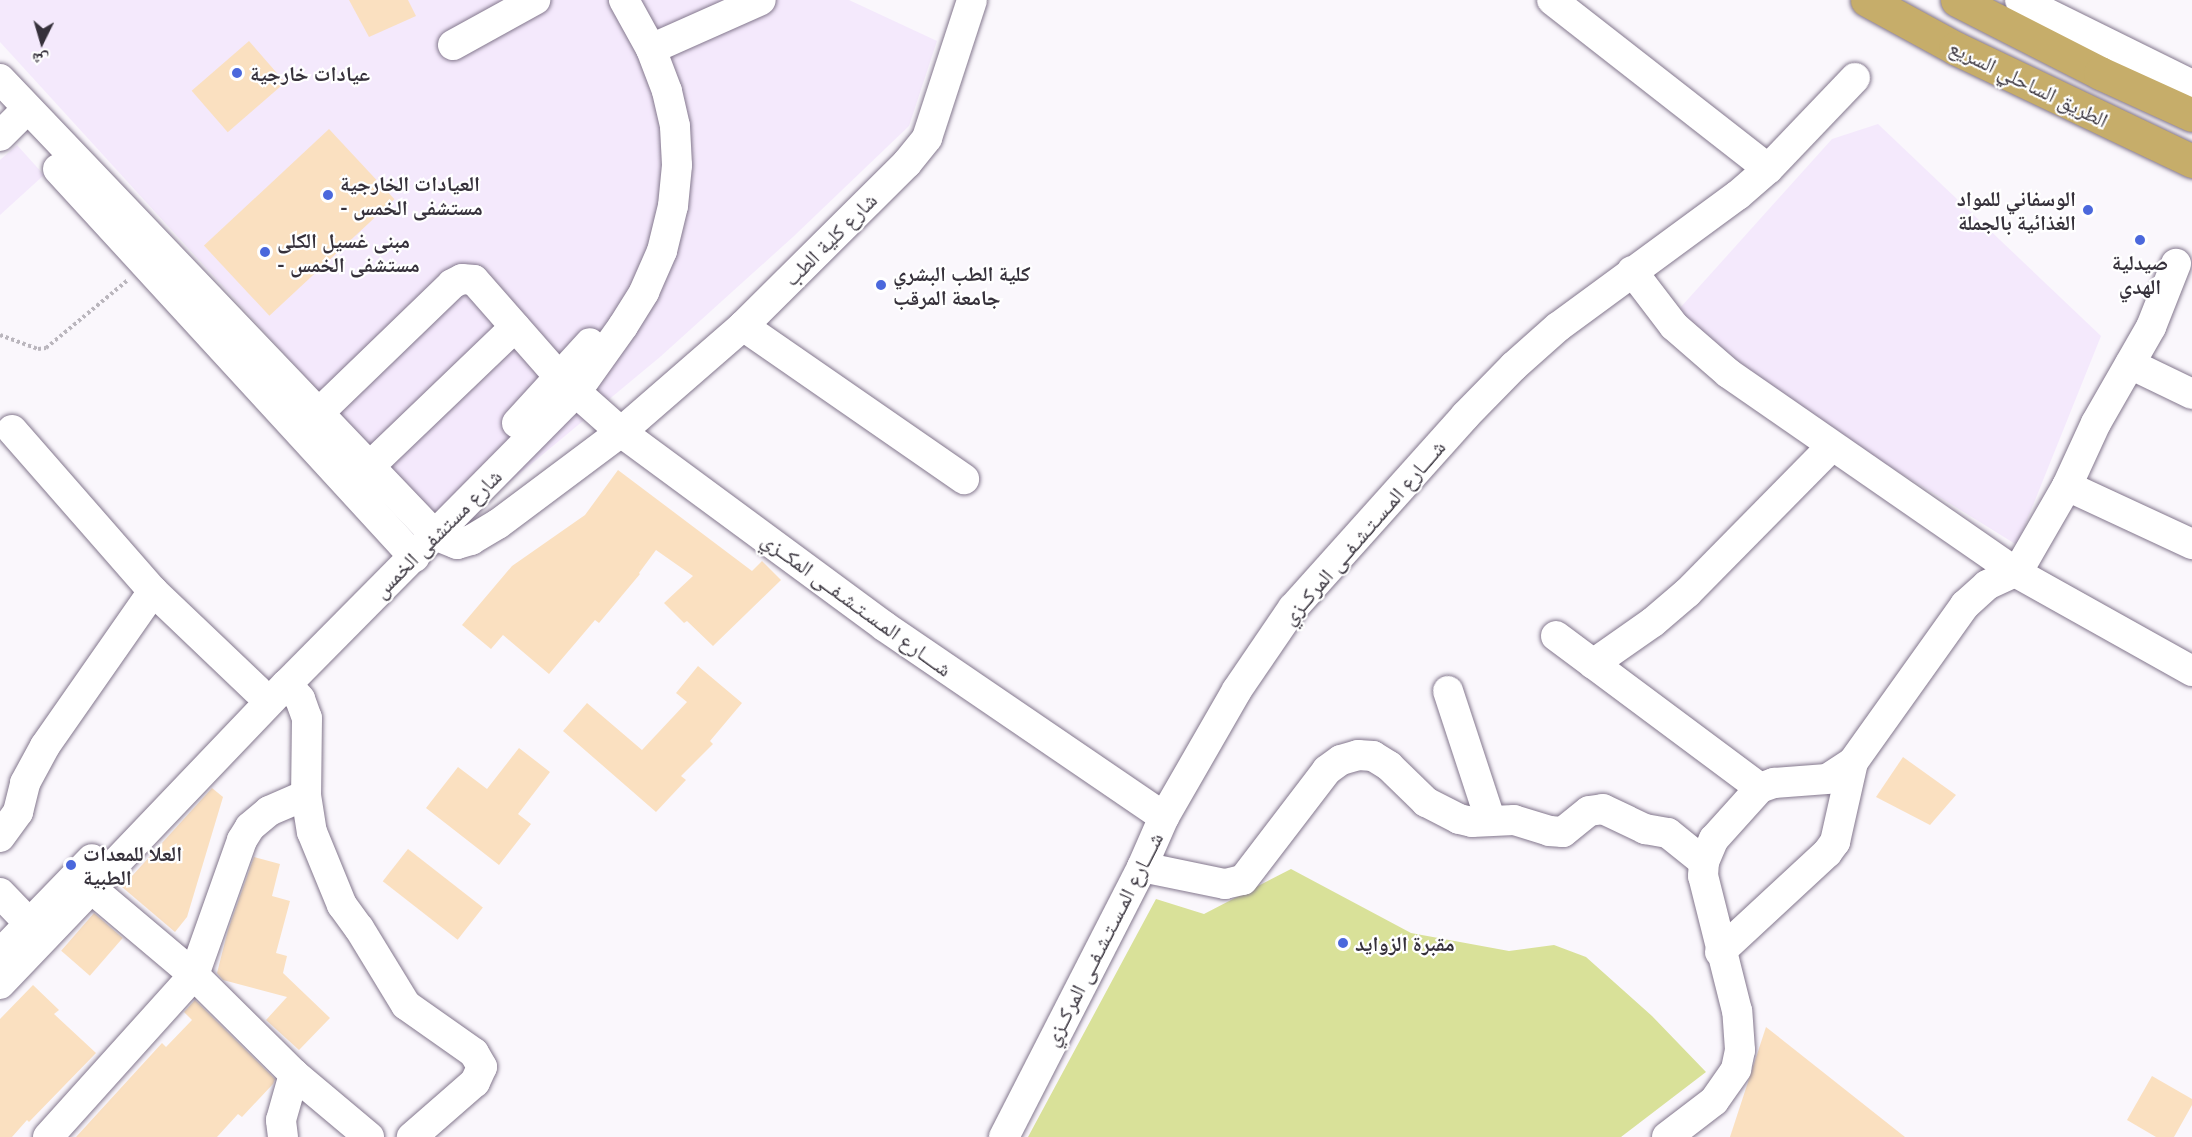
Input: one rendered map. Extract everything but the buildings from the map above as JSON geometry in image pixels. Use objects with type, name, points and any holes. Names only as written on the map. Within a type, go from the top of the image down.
[{"type":"highway","name":"الطريق الساحلي السريع","points":[[1868,0],[1955,48],[2192,161]]},
{"type":"highway","name":"الطريق الساحلي السريع","points":[[1957,0],[2100,73],[2192,115]]},
{"type":"street","points":[[453,45],[536,0]]},
{"type":"street","name":"شارع مستشفى الخمس","points":[[568,385],[631,285],[648,246],[658,204],[662,164],[661,128],[653,95],[639,58],[608,0]]},
{"type":"street","name":"شارع مستشفى الخمس","points":[[0,954],[257,690],[430,528],[623,326],[644,292],[662,251],[673,206],[677,165],[675,126],[667,91],[651,49],[624,0]]},
{"type":"street","points":[[651,49],[761,0]]},
{"type":"street","name":"شارع كلية الطب","points":[[430,528],[457,544],[471,540],[498,524],[621,432],[743,326],[907,163],[927,138],[972,0]]},
{"type":"street","points":[[1552,0],[1768,170]]},
{"type":"street","points":[[2020,0],[2192,85]]},
{"type":"street","name":"شــــارع المـسـتـشـفــى المركــزي","points":[[1004,1137],[1142,867],[1164,817],[1237,690],[1293,608],[1465,416],[1514,366],[1558,327],[1632,271],[1710,217],[1768,170],[1855,78]]},
{"type":"street","points":[[0,79],[10,117],[145,267],[310,422],[370,465],[430,528]]},
{"type":"street","points":[[10,117],[310,422],[407,550]]},
{"type":"street","points":[[1667,1137],[1714,1101],[1736,1069],[1740,1050],[1739,1028],[1703,876],[1704,862],[1714,839],[1760,788],[1774,783],[1827,779],[1853,762],[1965,605],[1987,585],[2015,572],[2022,564],[2067,486],[2096,423],[2151,327],[2176,264]]},
{"type":"street","points":[[1632,271],[1674,326],[1706,356],[2015,572],[2192,671]]},
{"type":"street","name":"شــــارع المـسـتـشـفــى المكــزي","points":[[310,422],[457,280],[468,279],[478,284],[568,385],[621,432],[884,626],[1164,817]]},
{"type":"street","points":[[743,326],[964,479]]},
{"type":"street","points":[[370,465],[515,327]]},
{"type":"street","points":[[2130,364],[2192,394]]},
{"type":"street","points":[[12,430],[153,591],[257,690]]},
{"type":"street","points":[[1593,664],[1653,622],[1687,593],[1832,446]]},
{"type":"street","points":[[2067,486],[2192,544]]},
{"type":"street","name":"شارع مستشفى الخمس","points":[[0,984],[287,684],[407,550]]},
{"type":"street","points":[[0,837],[18,812],[25,783],[45,746],[153,591]]},
{"type":"street","points":[[1556,636],[1760,788]]},
{"type":"street","points":[[287,684],[300,699],[307,718],[306,795],[312,832],[342,906],[359,928],[399,995],[415,1014],[474,1053],[482,1067],[475,1082],[412,1137]]},
{"type":"street","points":[[1448,691],[1490,819]]},
{"type":"street","points":[[1142,867],[1225,884],[1243,880],[1327,770],[1341,760],[1358,755],[1373,756],[1389,766],[1437,809],[1472,822],[1490,819],[1514,820],[1549,831],[1563,832],[1589,811],[1603,809],[1645,829],[1668,833],[1704,862]]},
{"type":"street","points":[[1720,952],[1827,853],[1835,842],[1853,762]]},
{"type":"street","points":[[48,1137],[194,975],[242,840],[250,827],[268,811],[306,795]]},
{"type":"street","points":[[92,889],[194,975],[294,1074],[369,1137]]},
{"type":"street","points":[[0,893],[29,923]]},
{"type":"street","points":[[284,1137],[281,1120],[294,1074]]},
{"type":"path","points":[[0,335],[38,349],[46,348],[145,267]]},
{"type":"shaded area","points":[[0,0],[849,0],[937,41],[909,126],[794,236],[660,357],[448,533],[0,42]]},
{"type":"shaded area","points":[[1878,124],[2101,336],[2017,545],[1695,346],[1680,308],[1832,139]]},
{"type":"shaded area","points":[[17,145],[44,175],[0,215],[0,160]]},
{"type":"green space","points":[[1291,869],[1411,933],[1509,951],[1554,945],[1586,957],[1652,1016],[1706,1072],[1621,1137],[1028,1137],[1156,899],[1204,914]]},
{"type":"place","name":"عيادات خارجية","points":[[237,73]]},
{"type":"place","name":"العيادات الخارجية - مستشفى الخمس","points":[[328,195]]},
{"type":"place","name":"الوسفاني للمواد الغذائية بالجملة","points":[[2088,210]]},
{"type":"place","name":"صيدلية الهدي","points":[[2140,240]]},
{"type":"place","name":"مبنى غسيل الكلى - مستشفى الخمس","points":[[265,252]]},
{"type":"place","name":"كلية الطب البشري جامعة المرقب","points":[[881,285]]},
{"type":"place","name":"العلا للمعدات الطبية","points":[[71,865]]},
{"type":"place","name":"مقبرة الزوايد","points":[[1343,943]]}]
